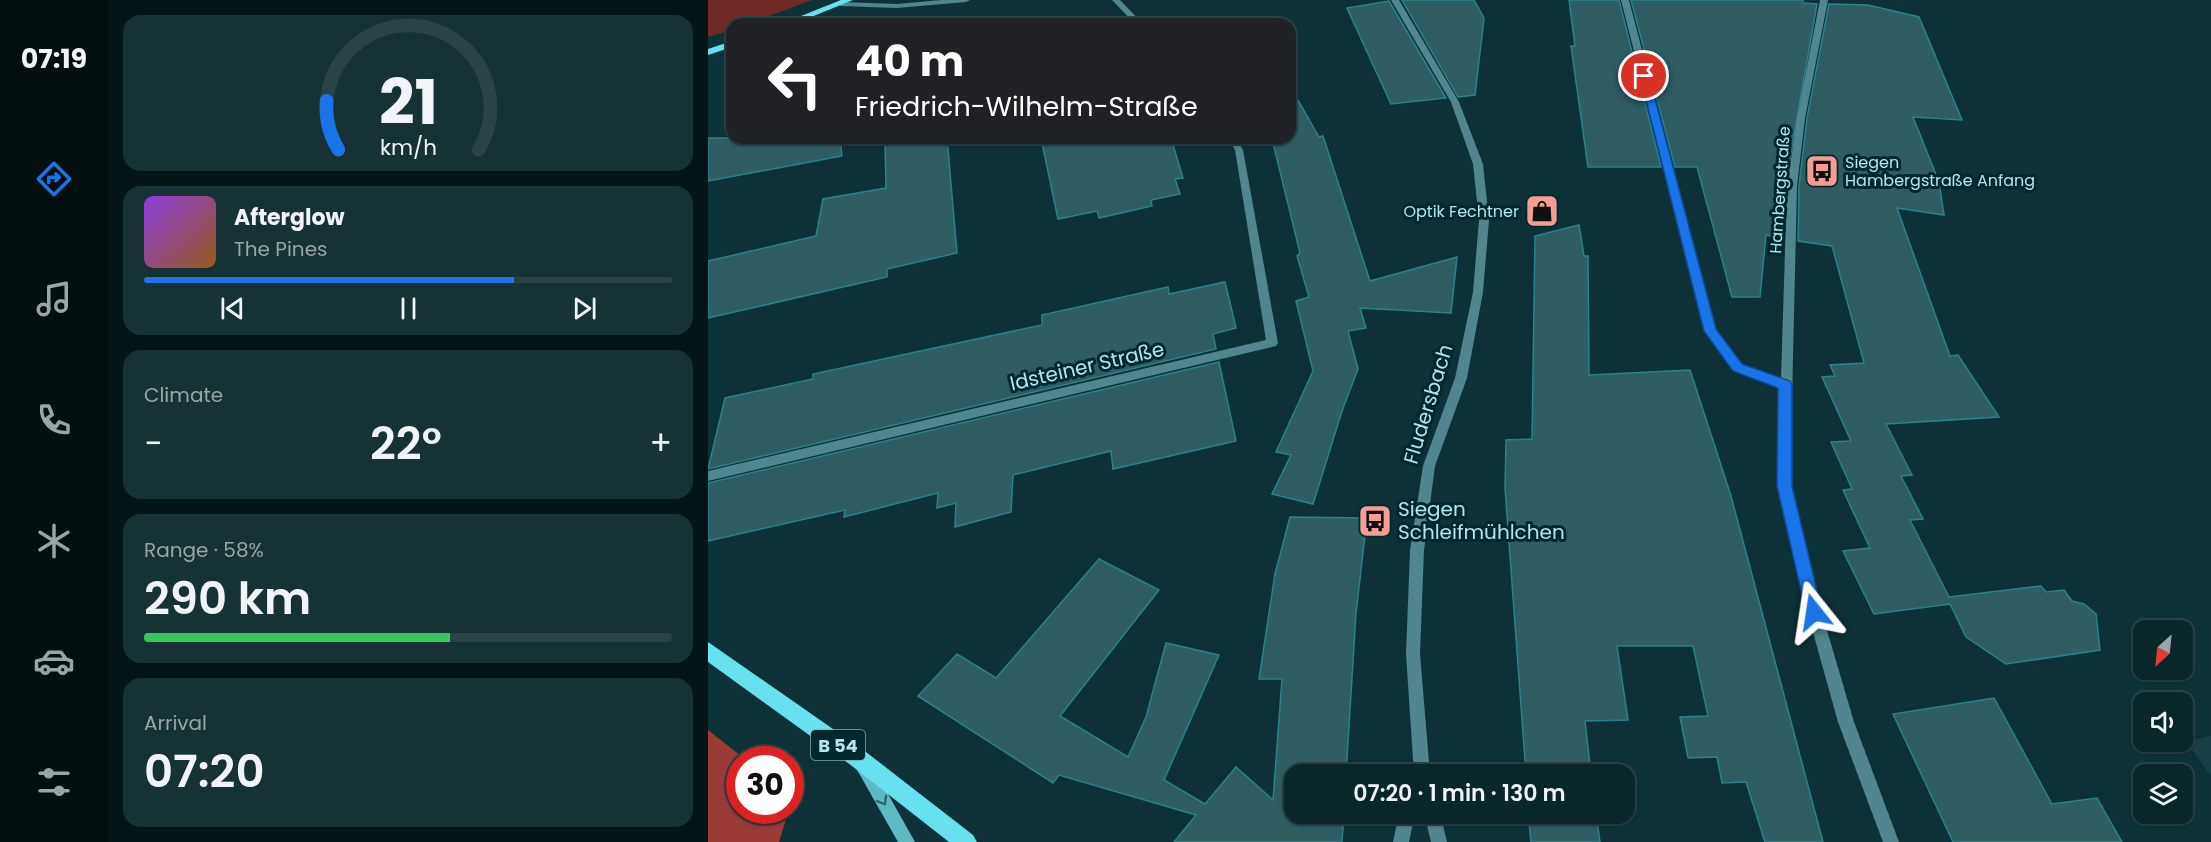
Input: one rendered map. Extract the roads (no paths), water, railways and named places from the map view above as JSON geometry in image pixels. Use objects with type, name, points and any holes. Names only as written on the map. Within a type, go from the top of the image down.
[{"type":"main road","points":[[802,18],[845,2]]},
{"type":"main road","points":[[708,52],[726,46]]},
{"type":"main road","name":"B 54","points":[[708,651],[859,759],[966,842]]},
{"type":"main road","points":[[859,759],[907,842]]},
{"type":"street","points":[[845,2],[897,6],[966,0]]},
{"type":"street","points":[[1116,0],[1133,18]]},
{"type":"street","name":"Fludersbach","points":[[1395,0],[1455,102],[1478,164],[1484,220],[1478,292],[1463,368],[1429,466],[1417,550],[1413,654],[1420,764]]},
{"type":"street","points":[[1625,0],[1710,331],[1738,368],[1785,385]]},
{"type":"street","name":"Hambergstraße","points":[[1824,0],[1801,118],[1792,186],[1784,486],[1809,592],[1846,722],[1891,842]]},
{"type":"street","name":"Idsteiner Straße","points":[[708,476],[1272,343],[1239,150],[1236,144]]},
{"type":"street","points":[[1401,842],[1405,824]]},
{"type":"street","points":[[1435,824],[1439,842]]},
{"type":"place","name":"Siegen Hambergstraße Anfang","points":[[1822,171]]},
{"type":"place","name":"Optik Fechtner","points":[[1542,211]]},
{"type":"place","name":"Siegen Schleifmühlchen","points":[[1375,521]]}]
